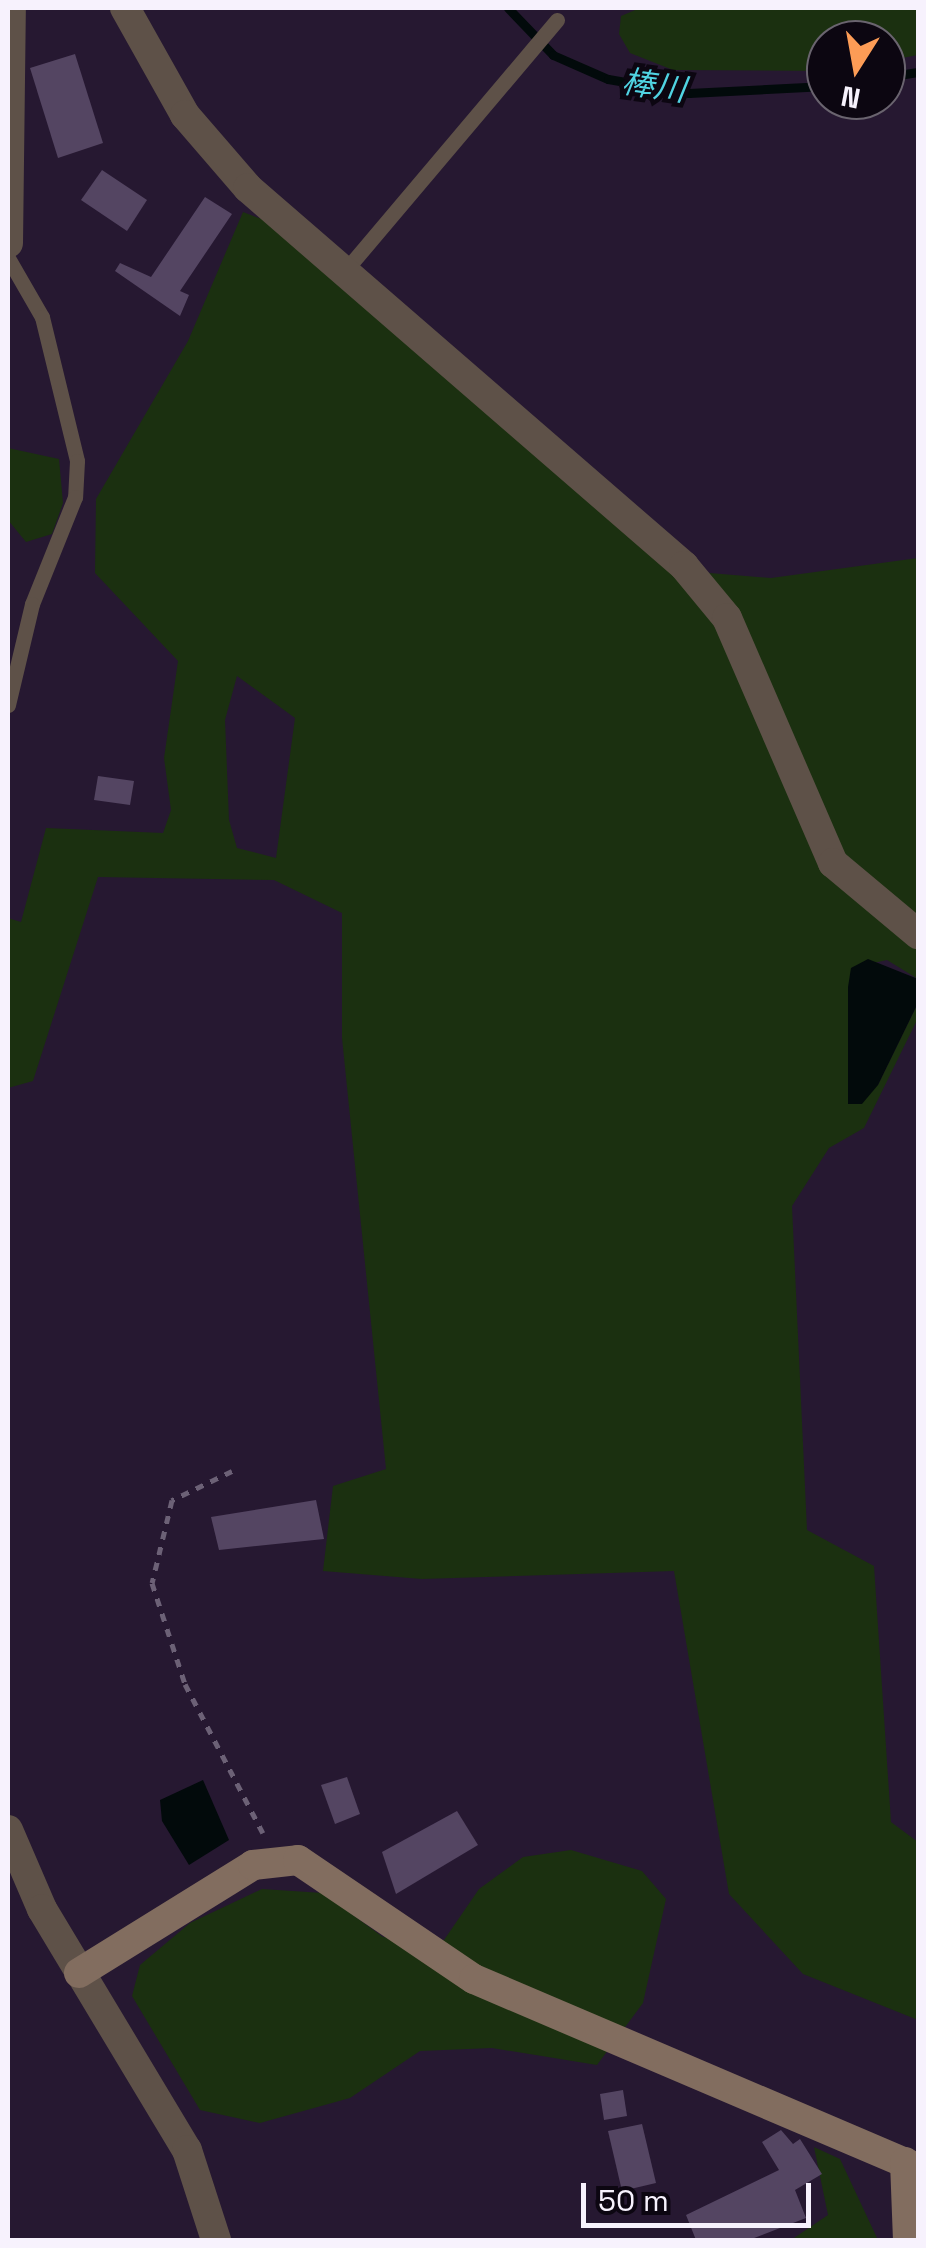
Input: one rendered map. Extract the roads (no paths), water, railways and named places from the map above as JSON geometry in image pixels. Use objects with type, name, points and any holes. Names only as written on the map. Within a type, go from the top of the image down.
[{"type":"street","points":[[8,243],[11,8]]},
{"type":"street","points":[[125,8],[185,115],[248,188],[684,566],[742,648],[833,864],[918,934]]},
{"type":"street","points":[[8,1830],[79,1973],[187,2150],[216,2240]]},
{"type":"street","points":[[79,1973],[276,1857],[320,1870],[474,1980],[912,2165],[908,2240]]},
{"type":"lane","points":[[344,272],[557,20]]},
{"type":"lane","points":[[8,258],[42,318],[77,461],[75,497],[32,604],[8,704]]},
{"type":"waterway","name":"棒川","points":[[508,8],[553,55],[608,79],[689,93],[806,87]]},
{"type":"waterway","name":"棒川","points":[[906,74],[918,72]]}]
